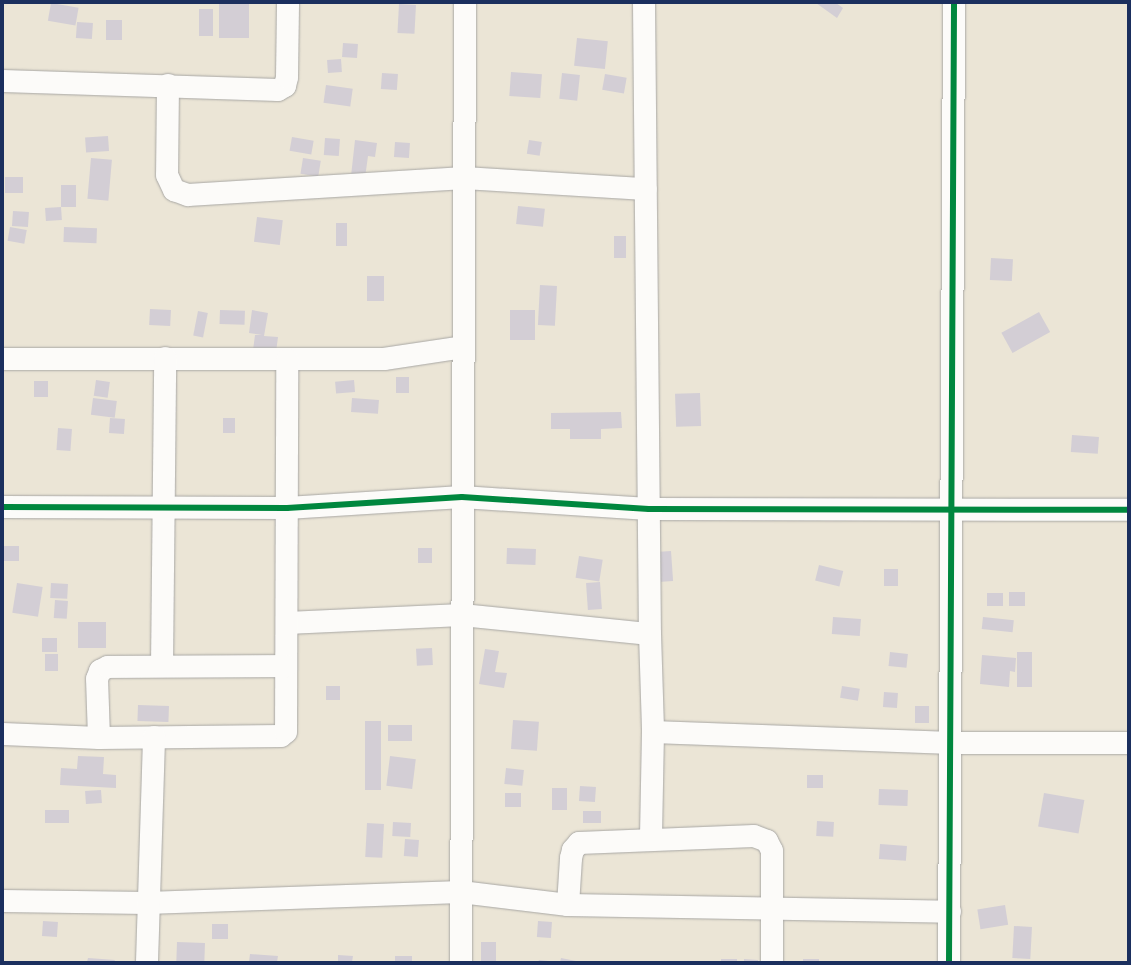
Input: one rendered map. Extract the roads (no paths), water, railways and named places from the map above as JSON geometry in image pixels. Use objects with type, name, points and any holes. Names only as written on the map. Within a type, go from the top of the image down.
[{"type":"street","points":[[3,81],[168,85],[278,90],[285,86],[288,3]]},
{"type":"street","points":[[461,962],[465,3]]},
{"type":"street","points":[[644,3],[650,634],[653,732],[651,839]]},
{"type":"street","points":[[950,962],[954,3]]},
{"type":"street","points":[[168,85],[167,175],[174,190],[188,195],[464,178],[646,189]]},
{"type":"street","points":[[3,359],[384,359],[463,347]]},
{"type":"street","points":[[162,666],[165,358]]},
{"type":"street","points":[[3,734],[99,738],[281,736],[286,732],[288,725],[286,666],[287,360]]},
{"type":"street","points":[[3,507],[287,508],[462,497],[649,509],[1128,510]]},
{"type":"street","points":[[287,623],[462,615],[650,634]]},
{"type":"street","points":[[99,738],[97,679],[100,671],[108,667],[286,666]]},
{"type":"street","points":[[653,732],[952,742],[1128,743]]},
{"type":"street","points":[[146,962],[154,737]]},
{"type":"street","points":[[568,904],[571,858],[573,850],[579,843],[754,836],[767,841],[772,851],[772,962]]},
{"type":"street","points":[[3,901],[147,903],[461,892],[568,904],[950,912]]}]
